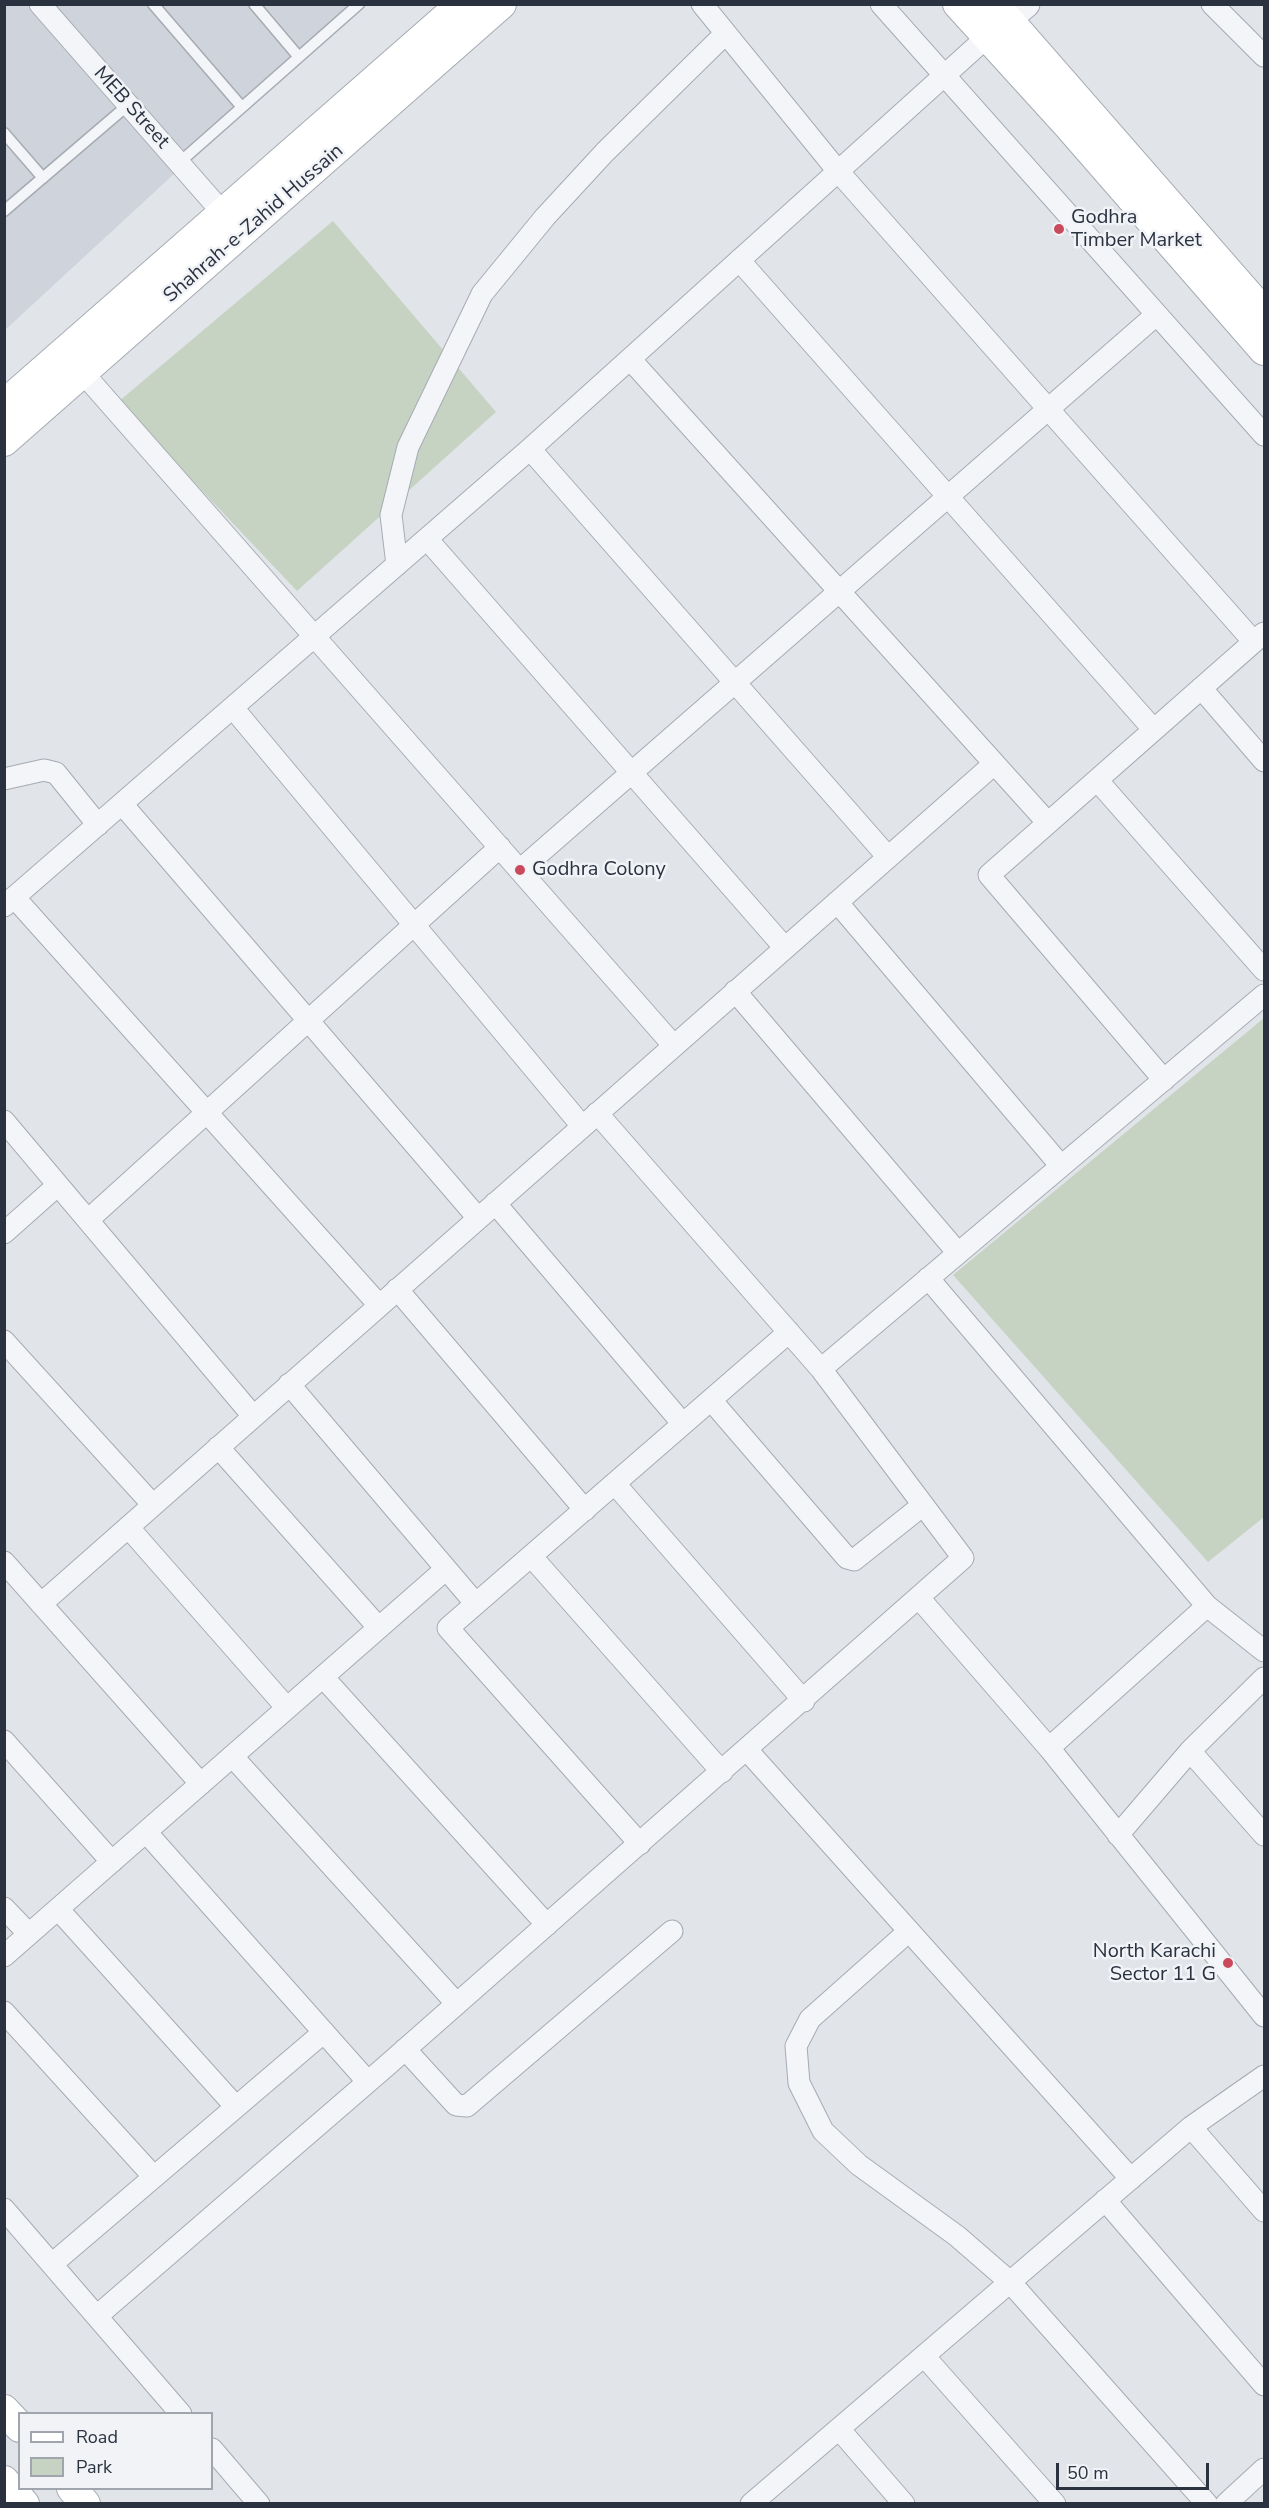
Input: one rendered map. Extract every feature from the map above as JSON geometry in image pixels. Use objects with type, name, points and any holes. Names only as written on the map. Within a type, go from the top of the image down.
[{"type":"main road","name":"Shahrah-e-Zahid Hussain","points":[[4,405],[462,4]]},
{"type":"main road","name":"Shahrah-e-Zahid Hussain","points":[[4,441],[501,4]]},
{"type":"main road","points":[[990,13],[1264,313]]},
{"type":"main road","points":[[990,13],[1068,125],[1264,350]]},
{"type":"main road","points":[[4,2410],[18,2425]]},
{"type":"main road","points":[[4,2481],[24,2504]]},
{"type":"main road","points":[[74,2490],[85,2504]]},
{"type":"street","name":"MEB Street","points":[[40,4],[222,212]]},
{"type":"street","points":[[702,4],[724,34],[837,170],[1048,408],[1259,637],[989,875],[1164,1080]]},
{"type":"street","points":[[881,4],[1264,435]]},
{"type":"street","points":[[1212,4],[1264,56]]},
{"type":"street","points":[[379,1305],[207,1113],[9,902],[530,449],[944,76],[990,13]]},
{"type":"street","points":[[397,564],[391,515],[408,447],[482,294],[545,217],[605,152],[724,34]]},
{"type":"street","points":[[739,260],[1154,730]]},
{"type":"street","points":[[519,870],[1156,315]]},
{"type":"street","points":[[630,359],[1048,823]]},
{"type":"street","points":[[83,373],[674,1046]]},
{"type":"street","points":[[530,449],[888,857]]},
{"type":"street","points":[[427,539],[785,948]]},
{"type":"street","points":[[1201,688],[1264,761]]},
{"type":"street","points":[[97,2316],[804,1701],[963,1558],[821,1369],[414,925],[233,708]]},
{"type":"street","points":[[41,1604],[993,764]]},
{"type":"street","points":[[4,778],[44,770],[56,773],[98,825]]},
{"type":"street","points":[[1097,780],[1264,970]]},
{"type":"street","points":[[122,804],[478,1218]]},
{"type":"street","points":[[88,1220],[500,847]]},
{"type":"street","points":[[837,902],[1061,1166]]},
{"type":"street","points":[[735,991],[958,1253]]},
{"type":"street","points":[[821,1369],[1264,995]]},
{"type":"street","points":[[4,1121],[253,1416]]},
{"type":"street","points":[[4,1233],[58,1185]]},
{"type":"street","points":[[495,1203],[683,1424]]},
{"type":"street","points":[[928,1278],[1207,1606],[1264,1652]]},
{"type":"street","points":[[398,1288],[585,1510]]},
{"type":"street","points":[[640,1844],[448,1628],[789,1332]]},
{"type":"street","points":[[4,1341],[153,1505]]},
{"type":"street","points":[[289,1384],[476,1604]]},
{"type":"street","points":[[711,1400],[848,1558],[854,1560],[923,1505]]},
{"type":"street","points":[[218,1447],[379,1628]]},
{"type":"street","points":[[615,1484],[804,1701]]},
{"type":"street","points":[[128,1527],[287,1708]]},
{"type":"street","points":[[531,1556],[722,1772]]},
{"type":"street","points":[[5,1562],[201,1784]]},
{"type":"street","points":[[4,1956],[446,1569]]},
{"type":"street","points":[[919,1598],[1049,1748],[1264,2016]]},
{"type":"street","points":[[1049,1748],[1207,1606]]},
{"type":"street","points":[[323,1677],[547,1925]]},
{"type":"street","points":[[1118,1835],[1190,1751],[1264,1678]]},
{"type":"street","points":[[4,1741],[112,1862]]},
{"type":"street","points":[[747,1750],[1131,2179]]},
{"type":"street","points":[[1190,1751],[1264,1835]]},
{"type":"street","points":[[232,1756],[457,2004]]},
{"type":"street","points":[[146,1832],[368,2082]]},
{"type":"street","points":[[4,1908],[29,1934]]},
{"type":"street","points":[[58,1909],[236,2107]]},
{"type":"street","points":[[909,1930],[810,2019],[796,2046],[799,2083],[824,2130],[859,2165],[957,2236],[1010,2282],[1207,2504]]},
{"type":"street","points":[[405,2049],[456,2105],[467,2106],[672,1931]]},
{"type":"street","points":[[4,2012],[154,2177]]},
{"type":"street","points":[[52,2264],[324,2032]]},
{"type":"street","points":[[751,2504],[1191,2127],[1264,2076]]},
{"type":"street","points":[[1191,2127],[1264,2211]]},
{"type":"street","points":[[1106,2200],[1264,2385]]},
{"type":"street","points":[[4,2209],[179,2412]]},
{"type":"street","points":[[924,2356],[1055,2504]]},
{"type":"street","points":[[839,2429],[904,2504]]},
{"type":"street","points":[[213,2450],[259,2504]]},
{"type":"street","points":[[1226,2504],[1264,2469]]},
{"type":"lane","points":[[153,4],[241,106]]},
{"type":"lane","points":[[254,4],[298,56]]},
{"type":"lane","points":[[180,162],[355,6]]},
{"type":"lane","points":[[4,211],[128,105]]},
{"type":"lane","points":[[4,133],[43,178]]},
{"type":"shaded area","points":[[5,5],[357,5],[5,330]]},
{"type":"green space","points":[[333,221],[496,412],[297,591],[118,402]]},
{"type":"green space","points":[[1264,1018],[1264,1517],[1208,1562],[953,1275]]},
{"type":"place","name":"Godhra Timber Market","points":[[1059,229]]},
{"type":"place","name":"Godhra Colony","points":[[520,870]]},
{"type":"place","name":"North Karachi Sector 11 G","points":[[1228,1963]]}]
